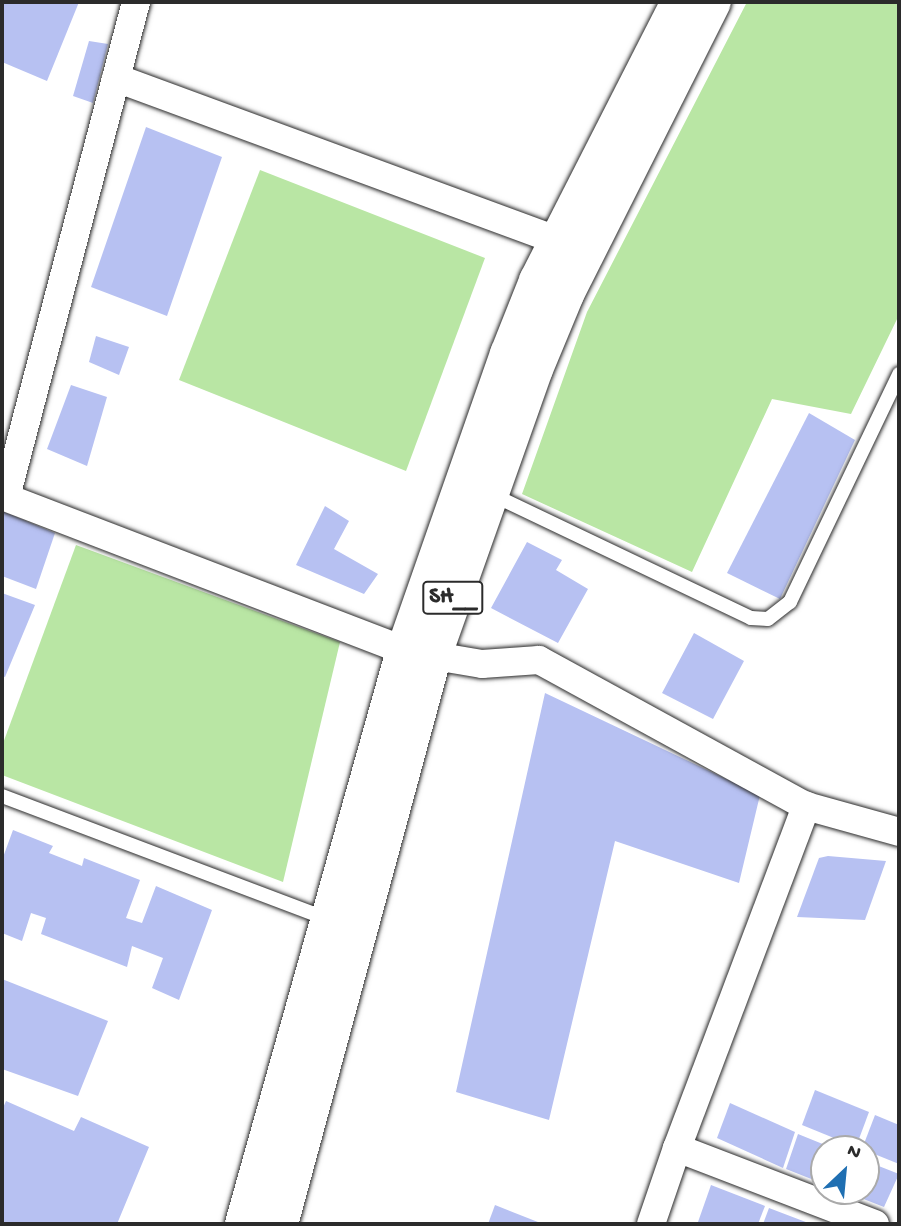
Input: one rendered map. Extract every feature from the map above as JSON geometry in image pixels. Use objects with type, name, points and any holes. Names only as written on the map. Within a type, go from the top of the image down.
[{"type":"main road","points":[[244,1224],[329,919],[419,652],[509,354],[559,241],[680,2]]},
{"type":"main road","name":"SH__","points":[[279,1224],[419,652],[490,494],[534,369],[565,294],[712,2]]},
{"type":"street","points":[[136,2],[4,496],[419,652],[482,664],[539,660],[806,806],[899,832]]},
{"type":"street","points":[[116,78],[559,241]]},
{"type":"street","points":[[651,1224],[806,806]]},
{"type":"street","points":[[677,1148],[875,1224]]},
{"type":"lane","points":[[490,494],[751,618],[768,619],[790,602],[899,374]]},
{"type":"lane","points":[[2,796],[329,919]]},
{"type":"green space","points":[[747,2],[899,2],[899,315],[851,414],[772,399],[692,572],[522,494],[587,312]]},
{"type":"green space","points":[[260,170],[485,258],[406,471],[179,380]]},
{"type":"green space","points":[[76,545],[340,642],[283,882],[2,775],[2,746]]},
{"type":"building","points":[[2,2],[79,2],[47,81],[2,62]]},
{"type":"building","points":[[89,41],[108,44],[93,103],[73,96]]},
{"type":"building","points":[[146,127],[222,157],[167,316],[91,287]]},
{"type":"building","points":[[96,336],[129,347],[119,375],[89,362]]},
{"type":"building","points":[[71,385],[107,397],[87,466],[47,449]]},
{"type":"building","points":[[809,413],[855,440],[780,599],[727,573]]},
{"type":"building","points":[[325,506],[349,521],[334,549],[378,574],[364,594],[296,565]]},
{"type":"building","points":[[2,511],[55,533],[36,589],[2,576]]},
{"type":"building","points":[[527,542],[562,560],[556,570],[588,589],[558,643],[491,608]]},
{"type":"building","points":[[2,593],[35,605],[5,677],[2,676]]},
{"type":"building","points":[[694,633],[744,661],[713,719],[662,693]]},
{"type":"building","points":[[545,693],[760,795],[739,883],[615,841],[549,1120],[456,1092]]},
{"type":"building","points":[[13,830],[53,846],[49,853],[82,866],[84,858],[140,880],[126,918],[142,923],[156,886],[212,910],[179,1000],[152,988],[163,958],[132,946],[127,967],[41,934],[46,918],[31,913],[22,941],[2,933],[2,860]]},
{"type":"building","points":[[828,856],[886,861],[865,920],[797,917],[819,858]]},
{"type":"building","points":[[2,979],[108,1021],[78,1096],[2,1069]]},
{"type":"building","points":[[815,1090],[869,1112],[860,1135],[827,1135],[802,1125]]},
{"type":"building","points":[[6,1101],[74,1131],[81,1117],[149,1147],[117,1224],[2,1224],[2,1110]]},
{"type":"building","points":[[730,1103],[795,1132],[783,1168],[717,1138]]},
{"type":"building","points":[[875,1115],[899,1125],[899,1164],[880,1156],[880,1135],[867,1135]]},
{"type":"building","points":[[798,1134],[810,1139],[810,1178],[786,1169]]},
{"type":"building","points":[[880,1167],[899,1174],[884,1207],[879,1205]]},
{"type":"building","points":[[711,1185],[765,1206],[758,1224],[698,1222]]},
{"type":"building","points":[[495,1205],[543,1224],[488,1224]]},
{"type":"building","points":[[769,1208],[811,1224],[763,1224]]}]
